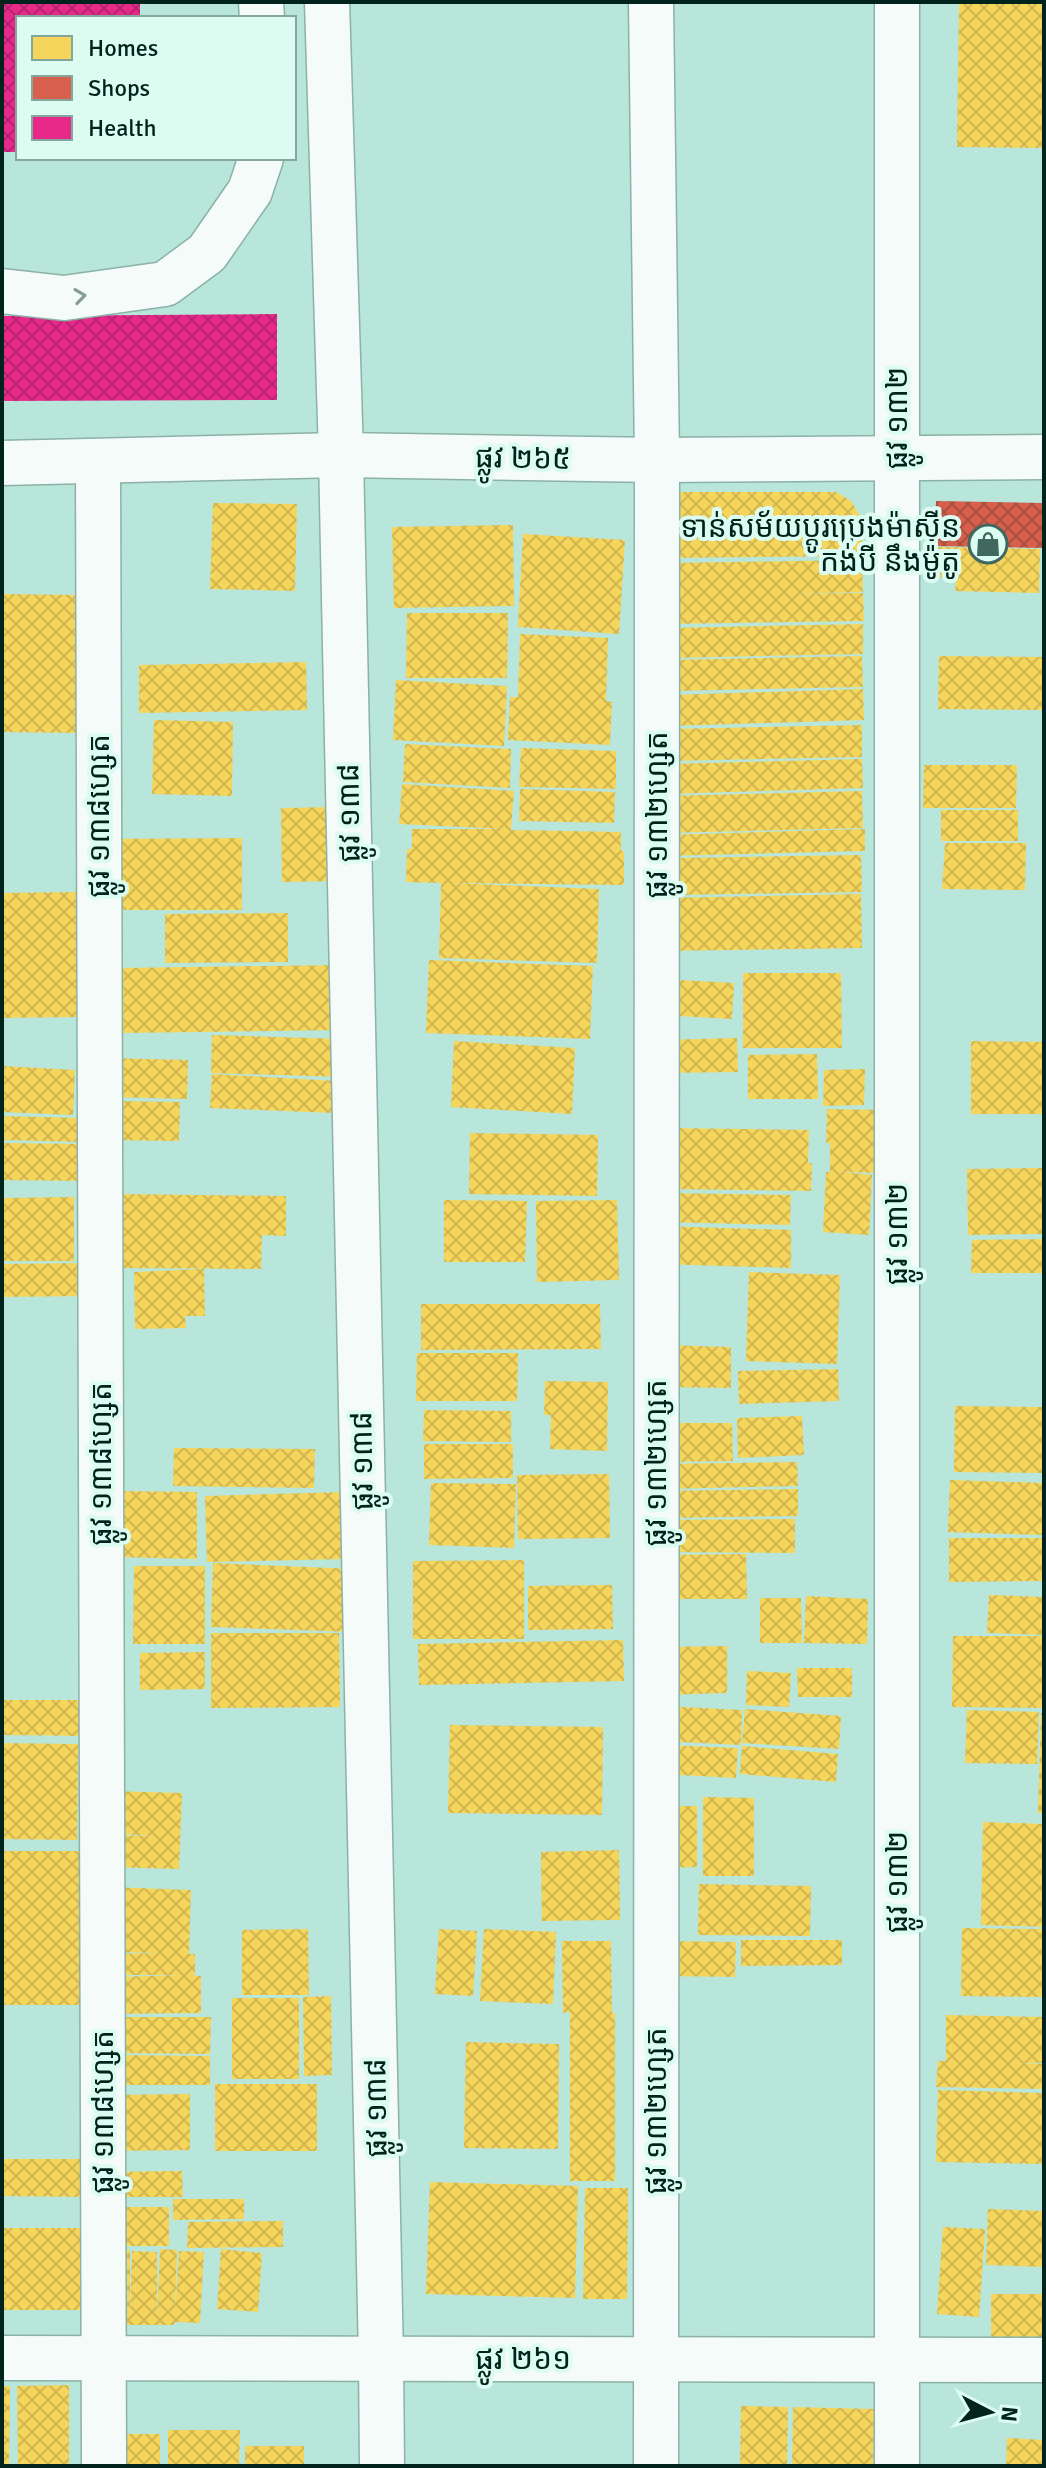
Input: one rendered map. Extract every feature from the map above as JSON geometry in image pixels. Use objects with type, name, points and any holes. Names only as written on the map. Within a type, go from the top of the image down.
[{"type":"street","name":"ផ្លូវ ១៣៨","points":[[327,2],[341,455],[382,2466]]},
{"type":"street","name":"ផ្លូវ ១៣២ហ្សេត","points":[[651,2],[657,460],[656,2466]]},
{"type":"street","name":"ផ្លូវ ១៣២","points":[[897,2],[897,2466]]},
{"type":"street","points":[[2,291],[64,298],[165,284],[207,253],[250,191],[260,160]]},
{"type":"street","name":"ផ្លូវ ២៦៥","points":[[2,463],[341,455],[657,460],[1044,457]]},
{"type":"street","name":"ផ្លូវ ១៣៨ហ្សេត","points":[[98,462],[104,2466]]},
{"type":"street","name":"ផ្លូវ ២៦១","points":[[2,2358],[1044,2360]]},
{"type":"building: Homes","points":[[959,2],[1044,2],[1044,148],[957,147]]},
{"type":"building: Homes","points":[[666,492],[836,492],[851,501],[863,521],[863,556],[667,558]]},
{"type":"building: Homes","points":[[213,503],[297,504],[295,591],[210,589]]},
{"type":"building: Homes","points":[[513,525],[514,606],[394,608],[392,527]]},
{"type":"building: Homes","points":[[523,534],[625,540],[619,634],[518,627]]},
{"type":"building: Homes","points":[[935,547],[1040,549],[1039,593],[955,591],[956,578],[934,577]]},
{"type":"building: Homes","points":[[862,560],[863,592],[788,594],[863,593],[864,621],[668,624],[665,563]]},
{"type":"building: Homes","points":[[2,594],[81,595],[78,733],[2,732]]},
{"type":"building: Homes","points":[[407,613],[508,613],[507,678],[406,678]]},
{"type":"building: Homes","points":[[863,624],[863,654],[670,658],[669,628]]},
{"type":"building: Homes","points":[[520,634],[608,638],[606,701],[612,702],[610,745],[508,740],[510,697],[518,697]]},
{"type":"building: Homes","points":[[862,656],[863,687],[671,691],[671,660]]},
{"type":"building: Homes","points":[[939,656],[1044,657],[1044,710],[938,709]]},
{"type":"building: Homes","points":[[306,662],[307,710],[139,713],[139,665]]},
{"type":"building: Homes","points":[[396,680],[507,686],[504,746],[393,740]]},
{"type":"building: Homes","points":[[863,689],[864,720],[670,726],[670,695]]},
{"type":"building: Homes","points":[[154,720],[233,722],[232,796],[152,794]]},
{"type":"building: Homes","points":[[862,725],[862,757],[668,761],[667,729]]},
{"type":"building: Homes","points":[[405,744],[511,749],[510,788],[403,782]]},
{"type":"building: Homes","points":[[521,748],[616,751],[616,789],[519,787]]},
{"type":"building: Homes","points":[[862,759],[863,788],[667,794],[666,764]]},
{"type":"building: Homes","points":[[924,765],[1017,765],[1016,808],[923,808]]},
{"type":"building: Homes","points":[[402,784],[514,791],[511,830],[621,832],[624,885],[451,883],[599,889],[597,963],[439,958],[441,883],[406,882],[407,849],[412,849],[412,829],[503,829],[399,824]]},
{"type":"building: Homes","points":[[520,789],[615,792],[614,823],[519,821]]},
{"type":"building: Homes","points":[[862,791],[863,828],[667,833],[666,796]]},
{"type":"building: Homes","points":[[334,807],[335,881],[282,882],[281,808]]},
{"type":"building: Homes","points":[[941,810],[1018,810],[1018,841],[941,841]]},
{"type":"building: Homes","points":[[865,829],[865,851],[666,856],[666,835]]},
{"type":"building: Homes","points":[[242,838],[242,910],[106,910],[106,839]]},
{"type":"building: Homes","points":[[945,843],[1026,843],[1025,890],[942,889]]},
{"type":"building: Homes","points":[[861,855],[862,892],[678,895],[677,858]]},
{"type":"building: Homes","points":[[78,892],[79,1017],[2,1018],[2,893]]},
{"type":"building: Homes","points":[[861,894],[862,948],[661,951],[661,898]]},
{"type":"building: Homes","points":[[288,913],[288,962],[165,963],[165,914]]},
{"type":"building: Homes","points":[[429,960],[593,966],[590,1039],[426,1033]]},
{"type":"building: Homes","points":[[338,965],[339,1030],[121,1033],[119,968]]},
{"type":"building: Homes","points":[[743,973],[841,973],[842,1048],[743,1048]]},
{"type":"building: Homes","points":[[661,979],[734,983],[732,1019],[659,1015]]},
{"type":"building: Homes","points":[[212,1035],[343,1039],[341,1077],[211,1073]]},
{"type":"building: Homes","points":[[737,1038],[738,1072],[662,1073],[661,1040]]},
{"type":"building: Homes","points":[[454,1041],[575,1048],[572,1114],[451,1107]]},
{"type":"building: Homes","points":[[971,1041],[1044,1042],[1044,1114],[971,1114]]},
{"type":"building: Homes","points":[[817,1054],[818,1099],[748,1099],[748,1055]]},
{"type":"building: Homes","points":[[106,1058],[188,1060],[187,1099],[105,1097]]},
{"type":"building: Homes","points":[[2,1066],[75,1070],[73,1115],[2,1112]]},
{"type":"building: Homes","points":[[865,1069],[864,1105],[823,1106],[824,1070]]},
{"type":"building: Homes","points":[[212,1074],[336,1081],[334,1113],[210,1108]]},
{"type":"building: Homes","points":[[107,1101],[180,1102],[179,1141],[107,1140]]},
{"type":"building: Homes","points":[[827,1109],[882,1110],[878,1173],[841,1172],[872,1175],[869,1235],[823,1232],[826,1172],[830,1172],[830,1143],[826,1143]]},
{"type":"building: Homes","points":[[2,1116],[84,1118],[83,1142],[2,1140]]},
{"type":"building: Homes","points":[[666,1128],[809,1130],[811,1191],[663,1189]]},
{"type":"building: Homes","points":[[470,1133],[598,1135],[597,1196],[469,1194]]},
{"type":"building: Homes","points":[[2,1143],[83,1144],[83,1181],[2,1180]]},
{"type":"building: Homes","points":[[1044,1168],[1044,1234],[968,1235],[967,1169]]},
{"type":"building: Homes","points":[[661,1193],[791,1195],[790,1225],[661,1222]]},
{"type":"building: Homes","points":[[121,1194],[286,1196],[286,1236],[262,1235],[261,1269],[120,1268]]},
{"type":"building: Homes","points":[[74,1197],[74,1261],[2,1261],[2,1198]]},
{"type":"building: Homes","points":[[444,1200],[527,1201],[525,1262],[444,1262]]},
{"type":"building: Homes","points":[[617,1200],[619,1280],[537,1282],[536,1201]]},
{"type":"building: Homes","points":[[660,1226],[791,1230],[791,1268],[659,1264]]},
{"type":"building: Homes","points":[[1044,1239],[1044,1273],[971,1273],[972,1240]]},
{"type":"building: Homes","points":[[87,1263],[87,1296],[2,1297],[2,1264]]},
{"type":"building: Homes","points":[[204,1269],[205,1316],[185,1316],[186,1328],[135,1329],[134,1272]]},
{"type":"building: Homes","points":[[749,1272],[840,1275],[837,1364],[746,1361]]},
{"type":"building: Homes","points":[[421,1304],[600,1304],[601,1349],[421,1350]]},
{"type":"building: Homes","points":[[663,1345],[731,1347],[731,1388],[663,1387]]},
{"type":"building: Homes","points":[[417,1353],[518,1353],[517,1401],[416,1401]]},
{"type":"building: Homes","points":[[838,1369],[839,1401],[739,1404],[738,1371]]},
{"type":"building: Homes","points":[[545,1381],[608,1382],[607,1451],[550,1449],[551,1415],[544,1415]]},
{"type":"building: Homes","points":[[955,1406],[1044,1407],[1044,1473],[954,1472]]},
{"type":"building: Homes","points":[[424,1410],[511,1411],[511,1442],[423,1441]]},
{"type":"building: Homes","points":[[802,1416],[804,1455],[738,1458],[737,1418]]},
{"type":"building: Homes","points":[[660,1423],[732,1423],[733,1461],[660,1462]]},
{"type":"building: Homes","points":[[424,1444],[513,1444],[513,1478],[424,1479]]},
{"type":"building: Homes","points":[[174,1448],[315,1449],[314,1488],[173,1486]]},
{"type":"building: Homes","points":[[797,1462],[798,1486],[660,1489],[660,1464]]},
{"type":"building: Homes","points":[[609,1474],[610,1538],[518,1539],[517,1475]]},
{"type":"building: Homes","points":[[950,1480],[1044,1483],[1044,1535],[948,1532]]},
{"type":"building: Homes","points":[[431,1483],[516,1484],[514,1548],[429,1545]]},
{"type":"building: Homes","points":[[798,1489],[798,1516],[663,1518],[662,1491]]},
{"type":"building: Homes","points":[[117,1491],[197,1492],[197,1559],[116,1557]]},
{"type":"building: Homes","points":[[346,1492],[347,1559],[207,1562],[205,1496]]},
{"type":"building: Homes","points":[[795,1519],[795,1553],[660,1552],[660,1520]]},
{"type":"building: Homes","points":[[949,1538],[1044,1538],[1044,1581],[949,1582]]},
{"type":"building: Homes","points":[[746,1554],[747,1599],[663,1599],[663,1555]]},
{"type":"building: Homes","points":[[524,1560],[524,1639],[413,1639],[413,1561]]},
{"type":"building: Homes","points":[[213,1563],[354,1569],[352,1632],[211,1627]]},
{"type":"building: Homes","points":[[134,1566],[205,1566],[205,1644],[133,1644]]},
{"type":"building: Homes","points":[[612,1585],[613,1629],[528,1630],[528,1586]]},
{"type":"building: Homes","points":[[989,1595],[1044,1597],[1044,1635],[987,1633]]},
{"type":"building: Homes","points":[[806,1596],[868,1599],[867,1644],[804,1643]]},
{"type":"building: Homes","points":[[760,1598],[801,1598],[802,1643],[760,1643]]},
{"type":"building: Homes","points":[[211,1633],[339,1633],[340,1707],[211,1708]]},
{"type":"building: Homes","points":[[953,1636],[1044,1636],[1044,1708],[952,1707]]},
{"type":"building: Homes","points":[[623,1640],[624,1681],[419,1685],[418,1644]]},
{"type":"building: Homes","points":[[727,1646],[727,1693],[662,1695],[661,1647]]},
{"type":"building: Homes","points":[[205,1652],[205,1689],[140,1690],[140,1653]]},
{"type":"building: Homes","points":[[797,1668],[852,1668],[852,1697],[798,1697]]},
{"type":"building: Homes","points":[[747,1671],[791,1673],[789,1707],[746,1705]]},
{"type":"building: Homes","points":[[2,1700],[87,1700],[87,1736],[2,1735]]},
{"type":"building: Homes","points":[[662,1706],[742,1710],[741,1745],[660,1741]]},
{"type":"building: Homes","points":[[745,1709],[841,1716],[839,1749],[742,1743]]},
{"type":"building: Homes","points":[[967,1710],[1039,1712],[1037,1764],[965,1763]]},
{"type":"building: Homes","points":[[1041,1713],[1044,1713],[1044,1813],[1038,1813]]},
{"type":"building: Homes","points":[[450,1725],[603,1727],[602,1815],[448,1813]]},
{"type":"building: Homes","points":[[2,1743],[78,1744],[77,1840],[2,1839]]},
{"type":"building: Homes","points":[[662,1745],[738,1748],[736,1778],[660,1774]]},
{"type":"building: Homes","points":[[742,1746],[838,1754],[836,1782],[740,1774]]},
{"type":"building: Homes","points":[[109,1791],[182,1793],[179,1869],[107,1867],[108,1835],[154,1836],[108,1833]]},
{"type":"building: Homes","points":[[703,1797],[754,1798],[754,1876],[703,1876]]},
{"type":"building: Homes","points":[[660,1806],[697,1806],[697,1867],[661,1868]]},
{"type":"building: Homes","points":[[983,1822],[1044,1824],[1044,1927],[981,1925]]},
{"type":"building: Homes","points":[[619,1850],[620,1920],[542,1921],[541,1852]]},
{"type":"building: Homes","points":[[2,1851],[89,1851],[89,2005],[2,2005]]},
{"type":"building: Homes","points":[[699,1884],[811,1886],[810,1936],[698,1935]]},
{"type":"building: Homes","points":[[110,1887],[191,1890],[189,1954],[195,1954],[195,1976],[201,1976],[201,2013],[113,2014],[112,1977],[184,1975],[111,1975],[112,1954],[162,1953],[108,1952]]},
{"type":"building: Homes","points":[[962,1928],[1044,1929],[1044,1997],[961,1996]]},
{"type":"building: Homes","points":[[308,1929],[309,1995],[242,1995],[242,1930]]},
{"type":"building: Homes","points":[[439,1929],[477,1931],[473,1996],[435,1994]]},
{"type":"building: Homes","points":[[484,1929],[556,1932],[553,2004],[480,2001]]},
{"type":"building: Homes","points":[[741,1940],[842,1940],[842,1965],[741,1966]]},
{"type":"building: Homes","points":[[562,1941],[611,1941],[612,2013],[615,2013],[615,2181],[570,2181],[570,2012],[563,2013]]},
{"type":"building: Homes","points":[[664,1941],[736,1942],[735,1977],[664,1976]]},
{"type":"building: Homes","points":[[331,1996],[332,2075],[304,2076],[303,1997]]},
{"type":"building: Homes","points":[[232,1998],[299,1998],[299,2079],[232,2079]]},
{"type":"building: Homes","points":[[946,2015],[1044,2017],[1044,2063],[1017,2063],[1044,2064],[1044,2089],[936,2087],[938,2061],[946,2061]]},
{"type":"building: Homes","points":[[112,2017],[211,2017],[210,2054],[112,2053]]},
{"type":"building: Homes","points":[[466,2042],[559,2044],[558,2149],[464,2148]]},
{"type":"building: Homes","points":[[113,2055],[210,2056],[210,2085],[113,2085]]},
{"type":"building: Homes","points":[[215,2084],[317,2084],[317,2151],[215,2151]]},
{"type":"building: Homes","points":[[938,2090],[1044,2093],[1044,2164],[936,2162]]},
{"type":"building: Homes","points":[[190,2094],[190,2150],[106,2151],[106,2095]]},
{"type":"building: Homes","points":[[2,2159],[88,2159],[87,2197],[2,2196]]},
{"type":"building: Homes","points":[[182,2171],[183,2197],[107,2197],[107,2172]]},
{"type":"building: Homes","points":[[430,2182],[578,2186],[575,2298],[426,2294]]},
{"type":"building: Homes","points":[[585,2188],[628,2188],[627,2299],[583,2299]]},
{"type":"building: Homes","points":[[173,2199],[244,2199],[244,2219],[173,2220]]},
{"type":"building: Homes","points":[[106,2207],[169,2207],[169,2246],[106,2246]]},
{"type":"building: Homes","points":[[988,2209],[1044,2211],[1044,2267],[986,2265]]},
{"type":"building: Homes","points":[[283,2221],[283,2247],[187,2248],[188,2222]]},
{"type":"building: Homes","points":[[943,2227],[985,2229],[979,2317],[937,2314]]},
{"type":"building: Homes","points":[[2,2228],[84,2228],[83,2310],[2,2310]]},
{"type":"building: Homes","points":[[160,2249],[177,2250],[175,2311],[179,2251],[204,2252],[200,2323],[105,2325],[105,2250],[130,2250],[130,2318],[132,2251],[157,2252],[157,2319]]},
{"type":"building: Homes","points":[[221,2249],[262,2253],[258,2312],[217,2309]]},
{"type":"building: Homes","points":[[991,2294],[1044,2294],[1044,2350],[991,2350]]},
{"type":"building: Homes","points":[[69,2385],[69,2466],[18,2466],[17,2386]]},
{"type":"building: Homes","points":[[2,2386],[10,2386],[9,2466],[2,2466]]},
{"type":"building: Homes","points":[[741,2406],[788,2407],[787,2466],[740,2466]]},
{"type":"building: Homes","points":[[793,2407],[874,2409],[873,2466],[792,2466]]},
{"type":"building: Homes","points":[[168,2430],[240,2430],[239,2466],[168,2466]]},
{"type":"building: Homes","points":[[125,2434],[160,2434],[160,2466],[125,2466]]},
{"type":"building: Homes","points":[[1007,2438],[1044,2440],[1044,2466],[1006,2466]]},
{"type":"building: Homes","points":[[245,2446],[304,2446],[304,2466],[245,2466]]},
{"type":"building: Shops","points":[[936,501],[1043,503],[1042,548],[934,546]]},
{"type":"building: Health","points":[[2,2],[140,2],[140,16],[16,16],[16,152],[2,152]]},
{"type":"building: Health","points":[[277,314],[277,400],[2,401],[2,316]]},
{"type":"place","name":"ទាន់សម័យប្តូរប្រេងម៉ាសុីន កង់បី នឹងម៉ូតូ","points":[[988,544]]}]
